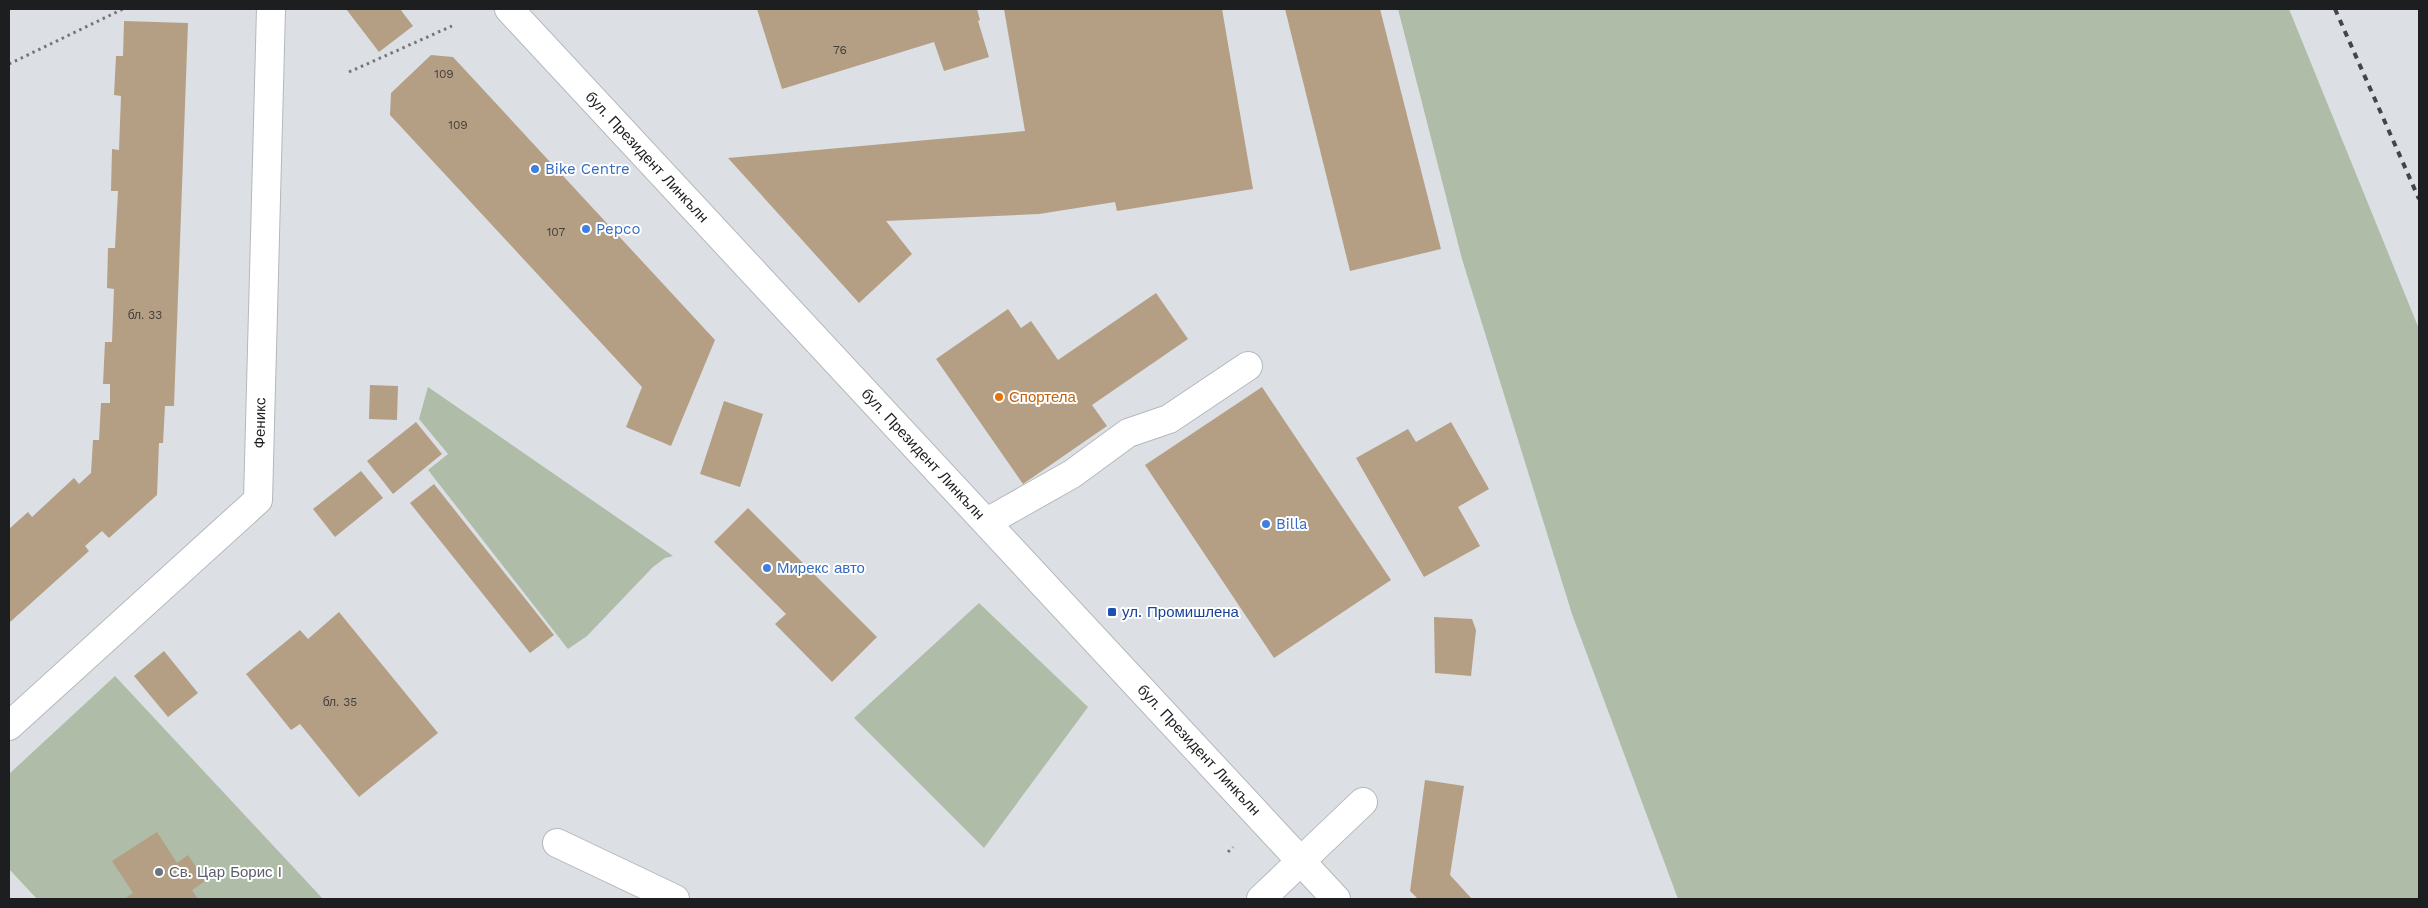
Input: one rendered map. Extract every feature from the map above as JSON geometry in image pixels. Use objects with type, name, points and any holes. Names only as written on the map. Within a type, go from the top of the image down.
[{"type":"street","name":"Феникс","points":[[9,726],[258,500],[271,9]]},
{"type":"street","name":"бул. Президент Линкълн","points":[[509,9],[1336,899]]},
{"type":"street","points":[[987,522],[1072,474],[1128,433],[1169,419],[1248,366]]},
{"type":"street","points":[[1261,899],[1363,802]]},
{"type":"street","points":[[558,843],[675,899]]},
{"type":"path","points":[[9,64],[124,9]]},
{"type":"path","points":[[349,72],[452,26]]},
{"type":"path","points":[[1228,852],[1233,847]]},
{"type":"green space","points":[[1398,9],[2289,9],[2419,329],[2419,899],[1678,899],[1572,614],[1462,259]]},
{"type":"green space","points":[[428,387],[673,556],[665,558],[653,567],[587,636],[568,649],[428,470],[448,454],[419,419]]},
{"type":"green space","points":[[979,603],[1088,707],[984,848],[854,718]]},
{"type":"green space","points":[[115,676],[323,899],[37,899],[9,869],[9,774]]},
{"type":"building","points":[[346,9],[400,9],[413,26],[379,52]]},
{"type":"building","points":[[757,9],[977,9],[980,20],[978,21],[989,57],[944,71],[934,42],[782,89]]},
{"type":"building","points":[[1004,9],[1222,9],[1253,189],[1117,211],[1115,202],[1039,214],[886,221],[912,254],[859,303],[728,158],[1025,131]]},
{"type":"building","points":[[1285,9],[1380,9],[1441,249],[1350,271]]},
{"type":"building","points":[[124,21],[188,23],[174,406],[165,406],[163,443],[159,443],[157,495],[109,538],[102,531],[85,546],[89,551],[9,623],[9,529],[28,512],[32,517],[74,478],[79,484],[91,473],[93,440],[99,440],[101,403],[110,403],[110,384],[103,384],[105,342],[112,342],[114,289],[107,288],[108,248],[115,248],[118,191],[111,191],[112,149],[119,150],[121,96],[114,95],[116,56],[123,56]]},
{"type":"building","points":[[431,55],[453,57],[715,340],[671,446],[626,427],[642,387],[390,115],[391,93]]},
{"type":"building","points":[[1156,293],[1188,339],[1092,405],[1107,426],[1023,484],[936,359],[1008,309],[1021,328],[1031,321],[1058,360]]},
{"type":"building","points":[[370,385],[398,386],[397,420],[369,419]]},
{"type":"building","points":[[1262,387],[1391,580],[1274,658],[1145,465]]},
{"type":"building","points":[[724,401],[763,414],[740,487],[700,474]]},
{"type":"building","points":[[416,422],[442,454],[393,494],[367,461]]},
{"type":"building","points":[[1451,422],[1489,489],[1458,507],[1480,546],[1424,577],[1356,458],[1408,429],[1416,442]]},
{"type":"building","points":[[361,471],[383,498],[335,537],[313,509]]},
{"type":"building","points":[[434,484],[554,635],[530,653],[410,503]]},
{"type":"building","points":[[748,508],[877,637],[832,682],[775,624],[786,614],[714,542]]},
{"type":"building","points":[[339,612],[438,733],[359,797],[300,724],[291,730],[246,674],[300,630],[308,639]]},
{"type":"building","points":[[1434,617],[1472,619],[1476,630],[1471,676],[1435,673]]},
{"type":"building","points":[[164,651],[198,693],[168,717],[134,676]]},
{"type":"building","points":[[1425,780],[1464,786],[1450,875],[1472,899],[1418,899],[1410,891]]},
{"type":"building","name":"Св. Цар Борис І","points":[[157,832],[177,863],[188,855],[205,881],[192,890],[198,899],[124,899],[133,893],[112,861]]},
{"type":"railway","points":[[2335,9],[2419,199]]},
{"type":"place","name":"Bike Centre","points":[[535,169]]},
{"type":"place","name":"Pepco","points":[[586,229]]},
{"type":"place","name":"Спортела","points":[[999,397]]},
{"type":"place","name":"Billa","points":[[1266,524]]},
{"type":"place","name":"Мирекс авто","points":[[767,568]]},
{"type":"place","name":"ул. Промишлена","points":[[1112,612]]},
{"type":"place","name":"Св. Цар Борис І","points":[[159,872]]}]
